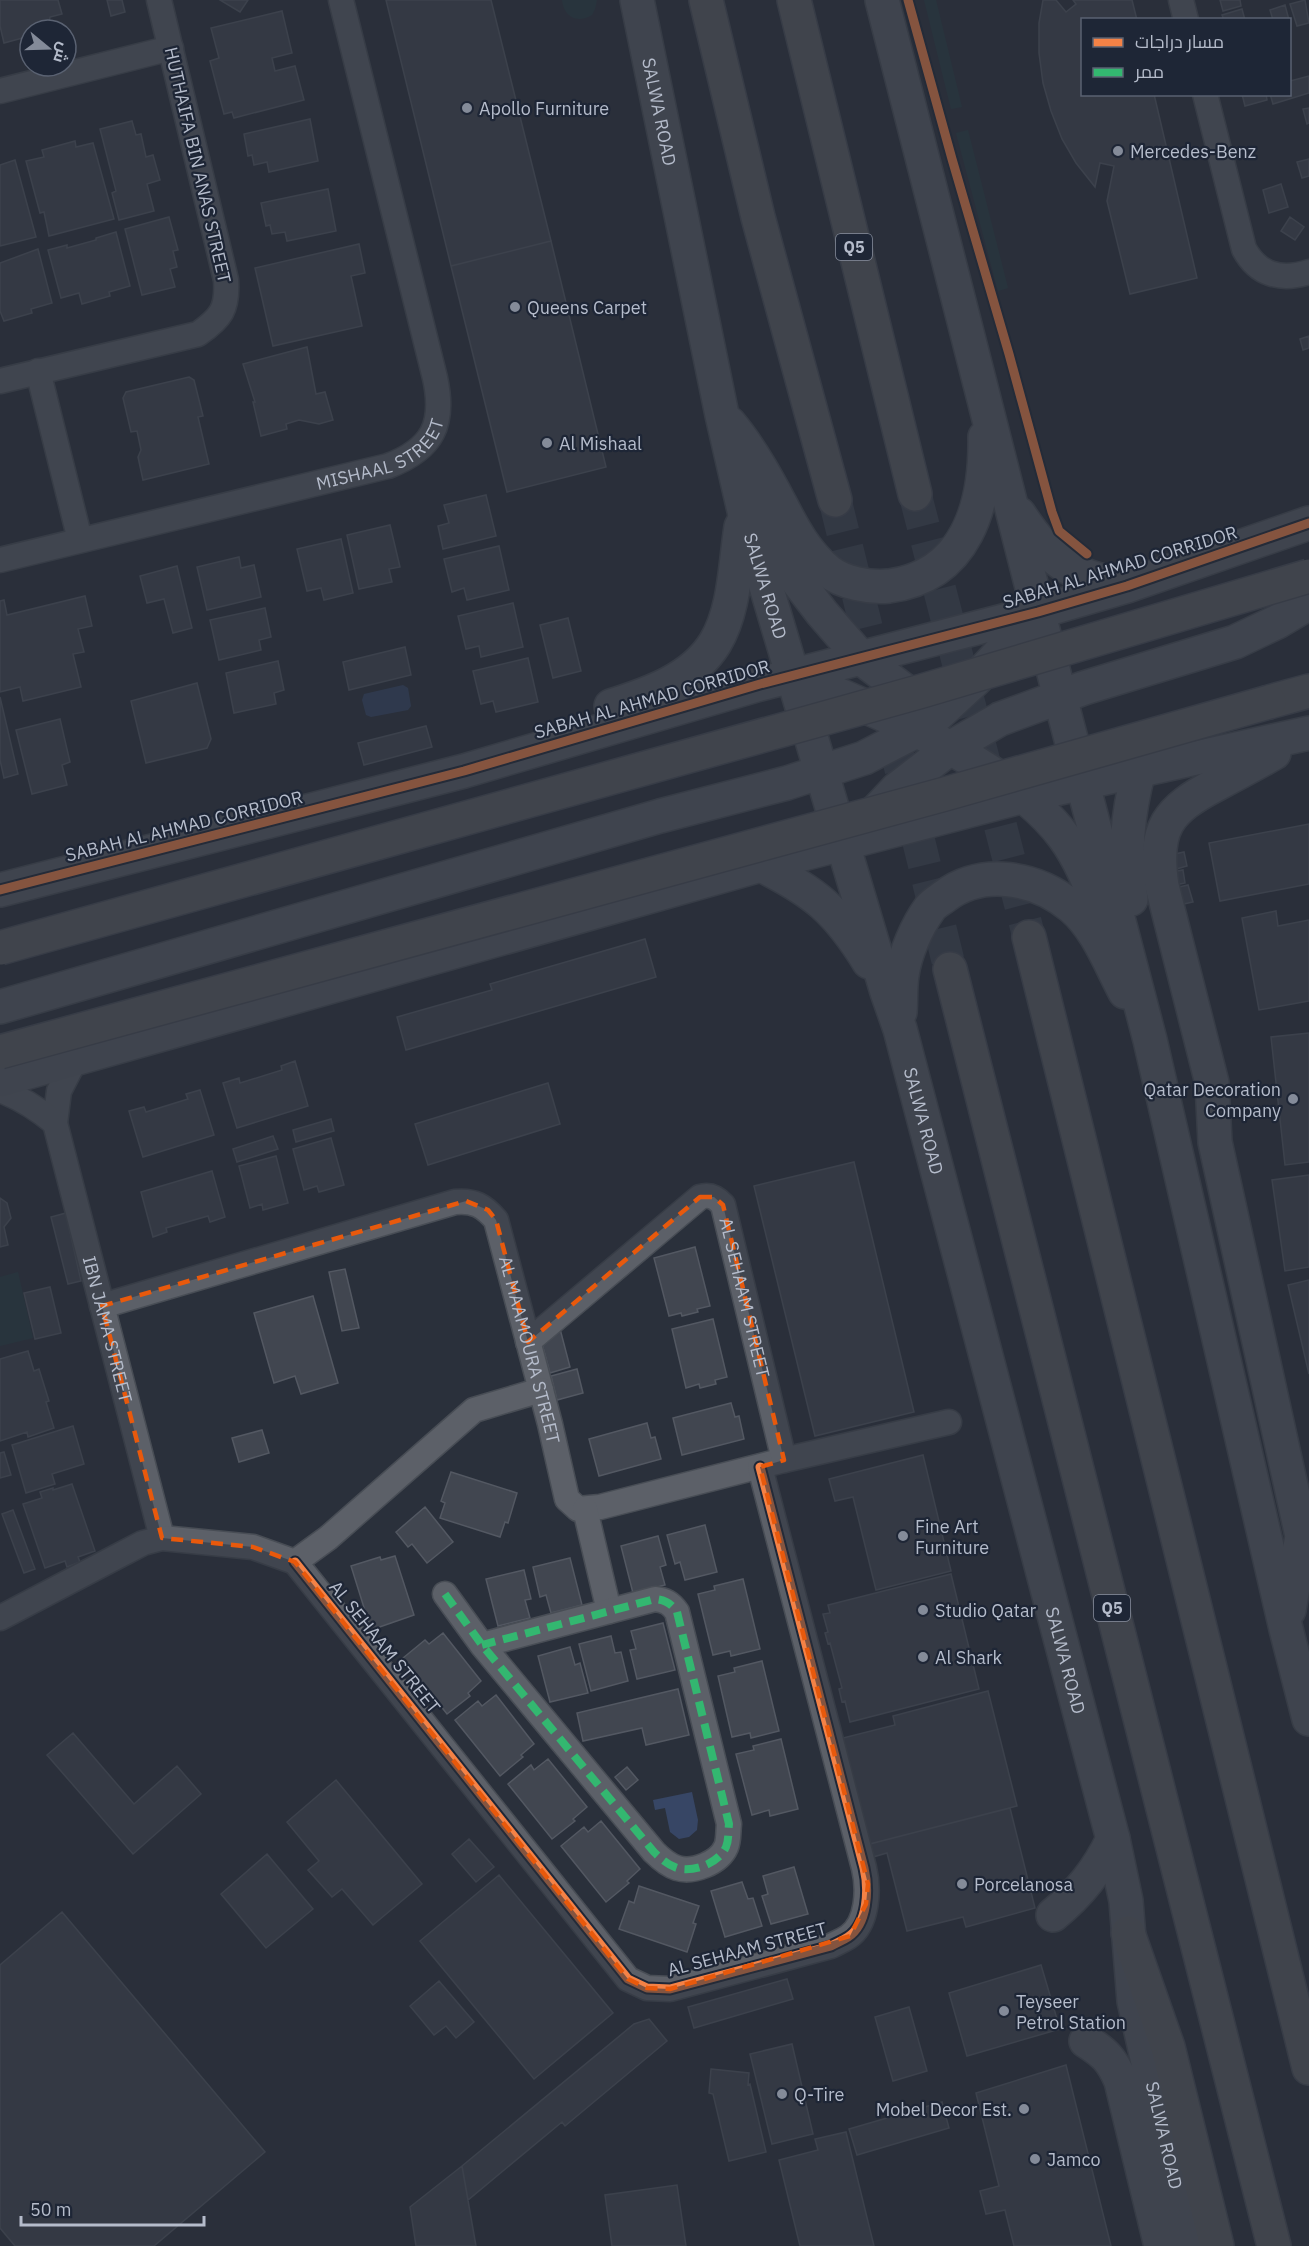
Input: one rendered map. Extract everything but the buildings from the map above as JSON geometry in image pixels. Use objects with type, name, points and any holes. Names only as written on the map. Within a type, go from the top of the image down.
[{"type":"highway","points":[[706,0],[758,217],[835,500]]},
{"type":"highway","name":"Q5","points":[[794,0],[915,494]]},
{"type":"highway","points":[[0,948],[910,694],[1309,576]]},
{"type":"highway","points":[[0,1053],[1309,692]]},
{"type":"highway","points":[[1029,937],[1309,2068]]},
{"type":"highway","name":"Q5","points":[[950,969],[1274,2246]]},
{"type":"highway","points":[[1128,1933],[1168,2047],[1217,2246]]},
{"type":"main road","name":"SALWA ROAD","points":[[637,0],[722,415],[746,519],[900,1029],[1113,1839],[1126,1902],[1134,2001],[1190,2246]]},
{"type":"main road","points":[[882,0],[1060,698],[1150,1040],[1286,1629],[1309,1719]]},
{"type":"main road","points":[[722,415],[758,463],[789,522],[811,555],[830,573],[857,584],[882,587],[909,583],[935,571],[954,554],[968,531],[977,507],[985,455],[984,400]]},
{"type":"main road","points":[[722,415],[781,552],[799,583],[861,657],[926,723]]},
{"type":"main road","points":[[1009,497],[1032,533],[1058,562],[1085,577],[1127,586]]},
{"type":"main road","points":[[464,771],[483,753],[497,745],[648,693],[677,680],[698,663],[714,643],[725,618],[732,593],[741,527],[746,519]]},
{"type":"main road","name":"SABAH AL AHMAD CORRIDOR","points":[[0,890],[464,771],[793,675],[1038,612],[1127,586],[1309,524]]},
{"type":"main road","points":[[844,844],[897,789],[959,743],[1000,719],[1234,642],[1277,622],[1309,603]]},
{"type":"main road","points":[[0,1007],[660,816],[822,772],[864,758],[926,723],[975,680],[1038,612]]},
{"type":"main road","points":[[793,675],[926,723],[959,743],[992,774],[1024,796],[1050,821],[1077,857],[1150,1040]]},
{"type":"main road","points":[[0,1080],[761,865],[1024,796],[1309,734]]},
{"type":"main road","points":[[1285,1460],[1215,1142],[1212,1083],[1162,886],[1158,862],[1160,843],[1166,824],[1176,809],[1190,797],[1309,734]]},
{"type":"main road","points":[[959,743],[1000,755],[1039,771],[1083,782]]},
{"type":"main road","points":[[1139,770],[1127,823],[1126,851],[1131,899],[1146,983],[1150,1040]]},
{"type":"main road","points":[[761,865],[814,895],[836,915],[854,938],[887,992]]},
{"type":"main road","points":[[900,1029],[902,975],[908,952],[931,906],[956,888],[982,880],[1003,878],[1034,885],[1053,894],[1071,906],[1088,923],[1150,1040]]},
{"type":"main road","points":[[1229,1377],[1246,1409],[1285,1460],[1301,1492],[1302,1536],[1286,1629]]},
{"type":"main road","points":[[1053,1915],[1088,1881],[1102,1861],[1113,1839]]},
{"type":"main road","points":[[1086,2041],[1101,2050],[1113,2063],[1121,2081],[1161,2246]]},
{"type":"street","name":"HUTHAIFA BIN ANAS STREET","points":[[0,381],[198,334],[214,323],[224,307],[227,298],[226,280],[159,0]]},
{"type":"street","name":"MISHAAL STREET","points":[[0,560],[388,466],[415,454],[436,428],[439,399],[435,378],[341,0]]},
{"type":"street","points":[[1181,0],[1186,18]]},
{"type":"street","points":[[0,91],[171,48]]},
{"type":"street","points":[[1206,96],[1244,249],[1251,262],[1266,272],[1290,276],[1309,272]]},
{"type":"street","points":[[38,371],[80,540]]},
{"type":"street","name":"IBN JAMA STREET","points":[[75,1060],[59,1091],[55,1123],[162,1538]]},
{"type":"street","points":[[0,1090],[38,1109],[55,1123]]},
{"type":"street","name":"AL SEHAAM STREET","points":[[528,1342],[700,1197],[707,1195],[714,1197],[723,1205],[784,1460]]},
{"type":"street","name":"AL MAAMOURA STREET","points":[[102,1306],[455,1202],[477,1203],[488,1210],[496,1220],[567,1499],[578,1509],[593,1508]]},
{"type":"street","points":[[0,1618],[143,1543],[162,1538],[253,1547],[296,1562],[328,1538],[474,1410],[541,1390]]},
{"type":"street","points":[[616,1610],[593,1508],[784,1460],[949,1422]]},
{"type":"street","name":"AL SEHAAM STREET","points":[[296,1562],[628,1979],[647,1988],[670,1989],[831,1946],[850,1936],[866,1904],[868,1884],[760,1467]]},
{"type":"street","points":[[445,1594],[482,1645],[654,1852],[665,1862],[679,1868],[693,1869],[718,1858],[725,1849],[729,1824],[677,1612],[664,1600],[655,1599],[482,1645]]},
{"type":"highlighted area","points":[[700,1197],[714,1197],[723,1205],[784,1460],[760,1467],[868,1884],[866,1904],[850,1936],[670,1989],[647,1988],[628,1979],[295,1562],[253,1547],[162,1538],[102,1306],[466,1201],[488,1210],[496,1220],[528,1342]]},
{"type":"shaded area","points":[[562,0],[597,0],[592,15],[576,19],[565,11]]},
{"type":"shaded area","points":[[924,0],[936,0],[962,107],[951,109]]},
{"type":"shaded area","points":[[968,130],[1008,288],[998,291],[956,133]]},
{"type":"shaded area","points":[[18,1272],[33,1338],[0,1346],[0,1277]]},
{"type":"water","points":[[403,685],[408,688],[411,706],[408,710],[371,717],[366,715],[362,700],[364,694]]},
{"type":"water","points":[[692,1792],[698,1820],[697,1830],[689,1837],[679,1839],[670,1832],[665,1808],[655,1810],[653,1800]]},
{"type":"tunnel","points":[[915,494],[1029,937]]},
{"type":"tunnel","points":[[835,500],[950,969]]},
{"type":"marked path","points":[[445,1594],[482,1645],[657,1855],[674,1867],[690,1869],[712,1862],[723,1853],[728,1842],[729,1824],[677,1612],[670,1604],[655,1599],[482,1645]]},
{"type":"cycle path","points":[[908,0],[1052,512],[1059,531],[1087,554]]},
{"type":"cycle path","points":[[0,890],[464,771],[760,684],[1038,612],[1127,586],[1309,523]]},
{"type":"cycle path","points":[[295,1562],[628,1979],[647,1988],[670,1989],[831,1946],[855,1931],[860,1924],[865,1906],[864,1868],[760,1467]]},
{"type":"place","name":"Apollo Furniture","points":[[467,108]]},
{"type":"place","name":"Mercedes-Benz","points":[[1118,151]]},
{"type":"place","name":"Queens Carpet","points":[[515,307]]},
{"type":"place","name":"Al Mishaal","points":[[547,443]]},
{"type":"place","name":"Qatar Decoration Company","points":[[1293,1099]]},
{"type":"place","name":"Fine Art Furniture","points":[[903,1536]]},
{"type":"place","name":"Studio Qatar","points":[[923,1610]]},
{"type":"place","name":"Al Shark","points":[[923,1657]]},
{"type":"place","name":"Porcelanosa","points":[[962,1884]]},
{"type":"place","name":"Teyseer Petrol Station","points":[[1004,2011]]},
{"type":"place","name":"Q-Tire","points":[[782,2094]]},
{"type":"place","name":"Mobel Decor Est.","points":[[1024,2109]]},
{"type":"place","name":"Jamco","points":[[1035,2159]]}]
